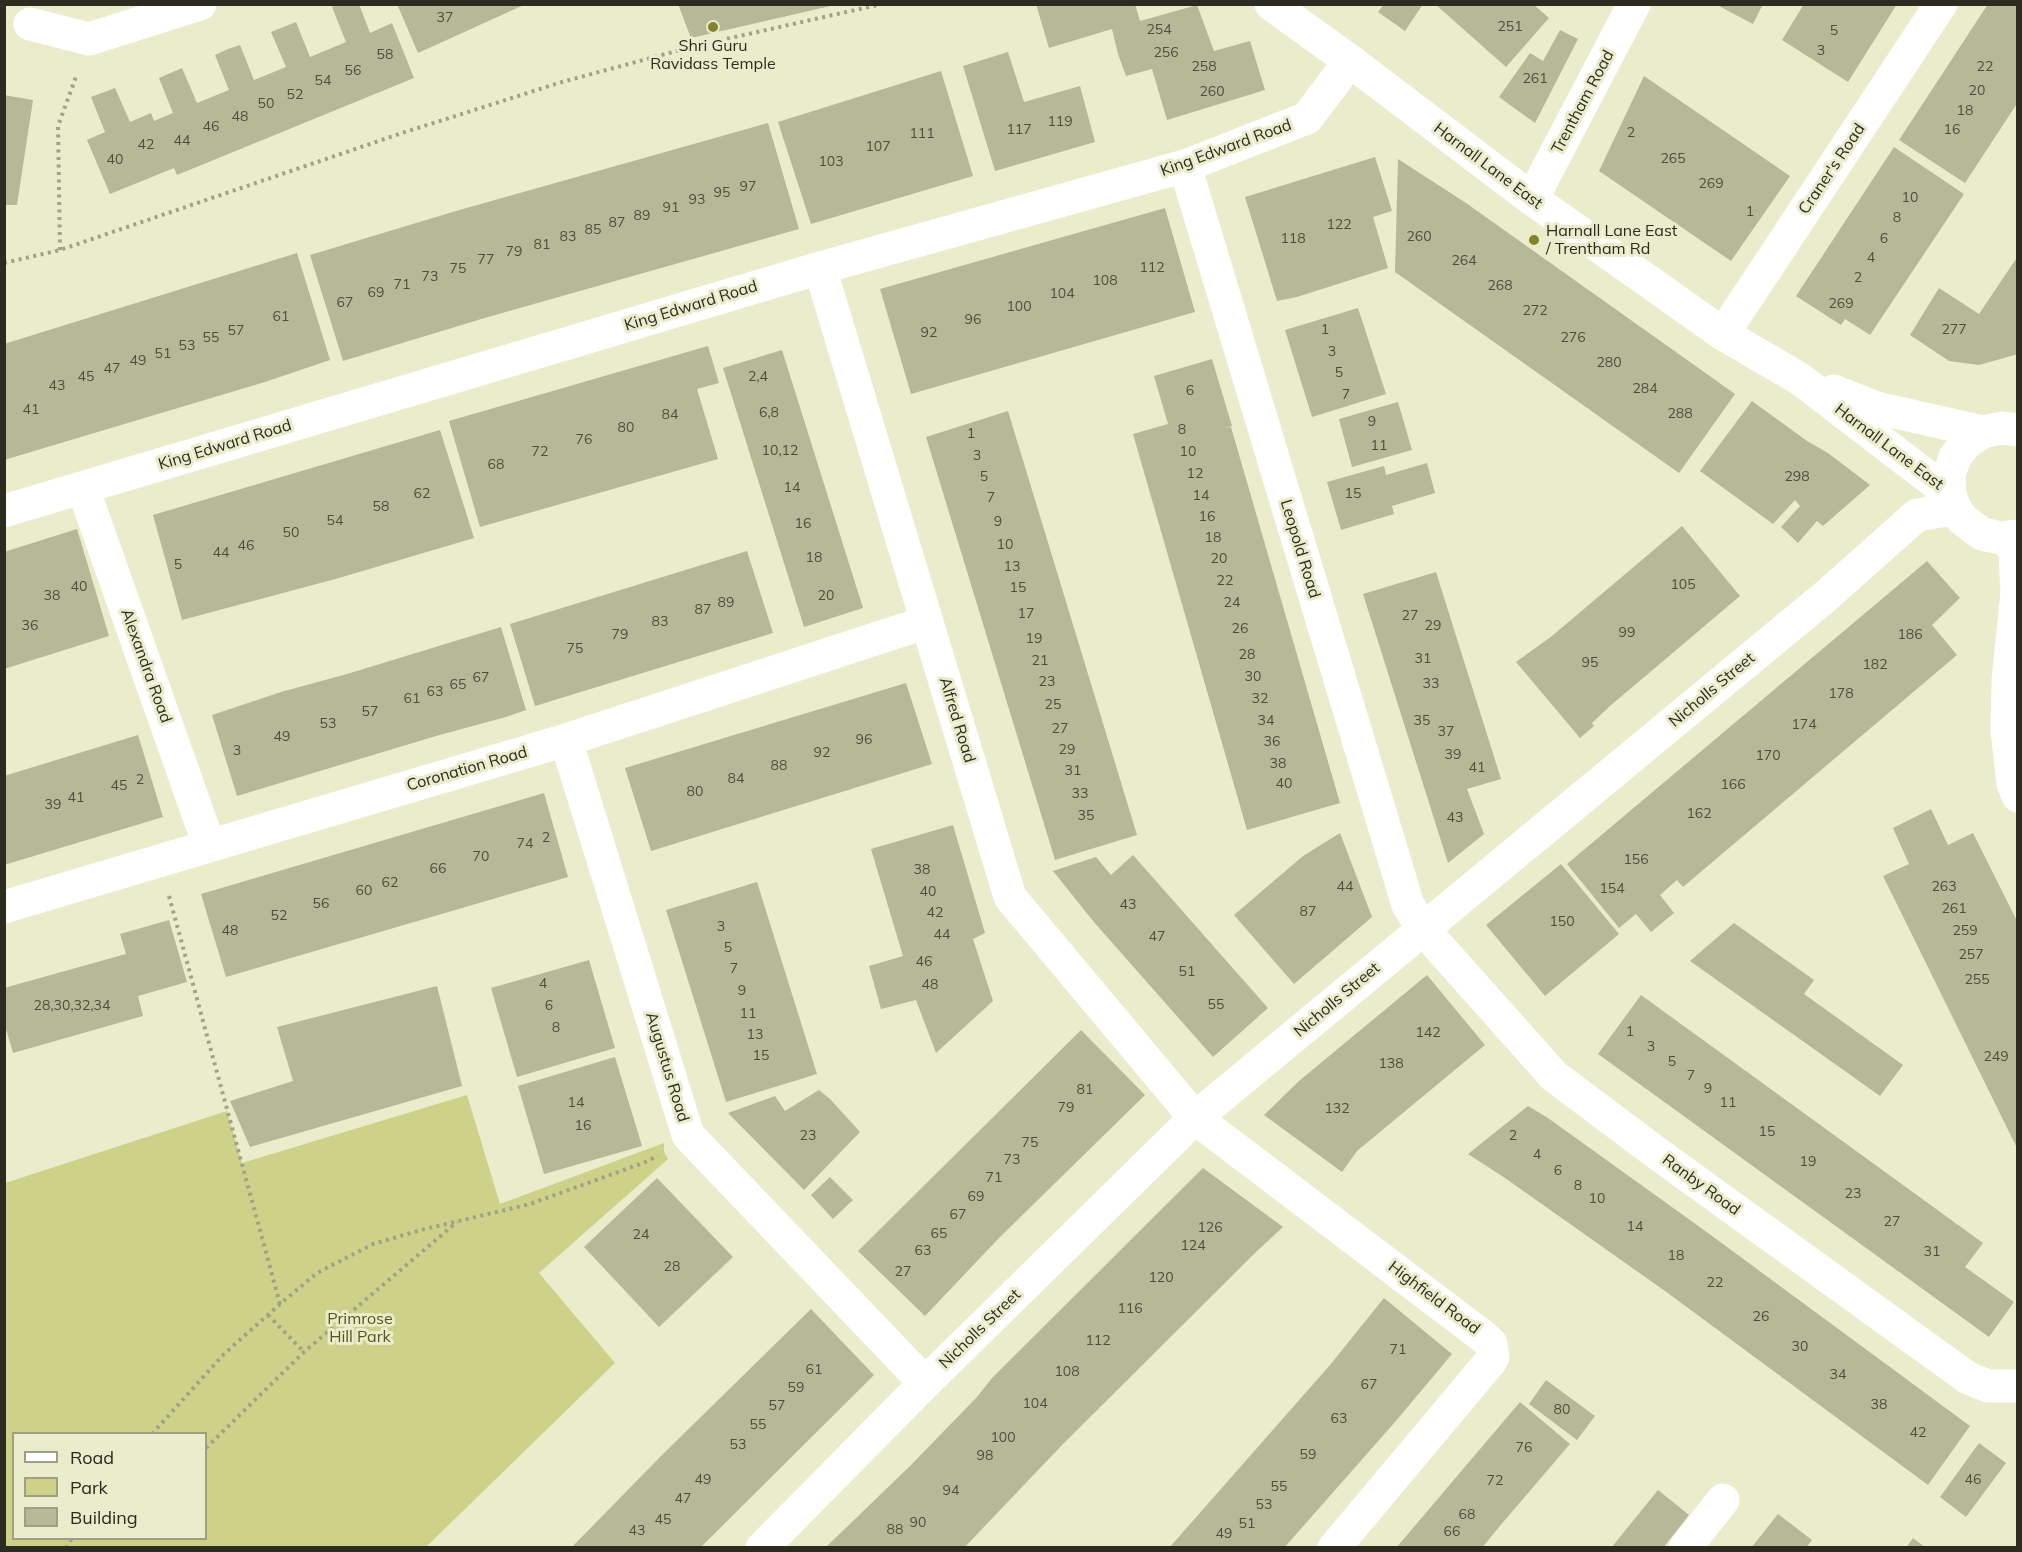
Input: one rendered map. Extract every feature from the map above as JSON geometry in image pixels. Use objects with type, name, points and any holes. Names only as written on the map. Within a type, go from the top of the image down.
[{"type":"street","points":[[30,24],[89,39],[200,4]]},
{"type":"street","name":"Harnall Lane East","points":[[1271,4],[1532,199],[1723,334],[1800,379],[1952,500],[1962,519],[1982,534],[2001,538],[2016,537]]},
{"type":"street","name":"Trentham Road","points":[[1532,199],[1634,4]]},
{"type":"street","name":"Craner's Road","points":[[1723,334],[1941,4]]},
{"type":"street","name":"King Edward Road","points":[[4,511],[820,268],[1185,166],[1307,118],[1350,61]]},
{"type":"street","name":"Leopold Road","points":[[1185,166],[1408,905],[1423,929]]},
{"type":"street","name":"Alfred Road","points":[[820,268],[1010,897],[1196,1118]]},
{"type":"street","name":"Harnall Lane East","points":[[1800,379],[1877,408],[1983,432],[2001,428],[2018,430]]},
{"type":"street","points":[[1952,500],[1949,475],[1955,457],[1967,442],[1983,432]]},
{"type":"street","name":"Alexandra Road","points":[[83,488],[209,845]]},
{"type":"street","name":"Nicholls Street","points":[[762,1548],[925,1383],[1196,1118],[1826,596],[1917,515],[1947,510],[1952,500]]},
{"type":"street","points":[[2016,537],[2017,591],[2008,680],[2007,731],[2013,784],[2018,796]]},
{"type":"street","name":"Coronation Road","points":[[4,907],[159,859],[566,740],[927,622]]},
{"type":"street","name":"Augustus Road","points":[[566,740],[688,1135],[925,1383]]},
{"type":"street","name":"Ranby Road","points":[[1423,929],[1554,1076],[1968,1378],[1988,1386],[2018,1386]]},
{"type":"street","name":"Highfield Road","points":[[1196,1118],[1485,1338],[1493,1351],[1490,1362],[1334,1548]]},
{"type":"street","points":[[1685,1548],[1723,1500]]},
{"type":"path","points":[[4,263],[60,250],[399,134],[562,82],[695,46],[882,4]]},
{"type":"path","points":[[60,250],[58,126],[89,39]]},
{"type":"path","points":[[159,859],[280,1304]]},
{"type":"path","points":[[154,1432],[223,1355],[317,1273],[373,1244],[530,1204],[643,1163],[688,1135]]},
{"type":"path","points":[[207,1447],[304,1352],[458,1221]]},
{"type":"path","points":[[268,1315],[304,1352]]},
{"type":"green space","name":"Primrose Hill Park","points":[[467,1095],[500,1204],[664,1143],[664,1152],[668,1159],[539,1273],[615,1363],[426,1547],[5,1547],[5,1183],[227,1111],[242,1163]]},
{"type":"building","points":[[338,4],[359,4],[370,33],[392,23],[414,78],[177,175],[174,168],[110,194],[87,140],[105,132],[91,97],[115,88],[130,122],[151,113],[154,121],[173,113],[159,78],[182,68],[197,103],[229,90],[215,55],[228,49],[240,45],[254,80],[286,67],[271,32],[296,22],[310,57],[346,42],[332,7]]},
{"type":"building","points":[[397,4],[526,4],[418,53]]},
{"type":"building","name":"Shri Guru Ravidass Temple","points":[[678,4],[835,4],[835,5],[691,38]]},
{"type":"building","points":[[1036,4],[1135,4],[1140,21],[1197,5],[1214,51],[1250,41],[1265,90],[1167,120],[1152,69],[1126,76],[1112,29],[1049,48]]},
{"type":"building","points":[[1384,4],[1423,4],[1405,31],[1378,12]]},
{"type":"building","points":[[1435,4],[1533,4],[1549,18],[1506,67]]},
{"type":"building","points":[[1715,4],[1763,4],[1753,24]]},
{"type":"building","points":[[1804,4],[1897,4],[1848,82],[1782,40]]},
{"type":"building","points":[[1988,4],[2018,4],[2018,102],[1965,183],[1899,140]]},
{"type":"building","points":[[1560,30],[1578,39],[1535,123],[1499,97],[1530,53],[1543,61]]},
{"type":"building","points":[[1008,52],[1024,102],[1080,86],[1095,142],[995,171],[963,66]]},
{"type":"building","points":[[941,71],[973,176],[811,224],[778,122]]},
{"type":"building","points":[[1644,76],[1790,176],[1731,261],[1599,171]]},
{"type":"building","points":[[4,95],[33,100],[17,205],[4,205]]},
{"type":"building","points":[[768,123],[799,229],[488,317],[343,361],[310,255],[456,211]]},
{"type":"building","points":[[1894,147],[1964,194],[1870,335],[1845,319],[1841,325],[1796,296]]},
{"type":"building","points":[[1375,157],[1392,211],[1373,217],[1388,268],[1297,297],[1277,301],[1245,197]]},
{"type":"building","points":[[1398,159],[1466,203],[1735,394],[1679,473],[1395,272]]},
{"type":"building","points":[[1165,208],[1195,312],[911,394],[880,289]]},
{"type":"building","points":[[297,253],[330,360],[265,382],[4,460],[4,344]]},
{"type":"building","points":[[2018,256],[2018,354],[1979,365],[1949,361],[1910,335],[1939,288],[1979,314]]},
{"type":"building","points":[[1358,308],[1386,394],[1312,417],[1285,330]]},
{"type":"building","points":[[708,346],[719,383],[697,389],[718,459],[480,527],[449,421]]},
{"type":"building","points":[[782,350],[863,608],[804,627],[723,368]]},
{"type":"building","points":[[1212,359],[1232,426],[1225,428],[1231,427],[1340,803],[1247,830],[1133,434],[1168,424],[1154,376]]},
{"type":"building","points":[[1752,401],[1870,485],[1823,526],[1817,521],[1798,543],[1781,527],[1800,506],[1795,500],[1773,524],[1700,471]]},
{"type":"building","points":[[1398,402],[1412,450],[1352,467],[1339,419]]},
{"type":"building","points":[[1008,411],[1137,835],[1055,860],[926,437]]},
{"type":"building","points":[[440,430],[474,538],[339,578],[182,620],[153,515]]},
{"type":"building","points":[[1427,463],[1435,493],[1392,506],[1394,514],[1341,530],[1327,482],[1384,466],[1386,475]]},
{"type":"building","points":[[1682,526],[1740,596],[1610,706],[1592,723],[1594,726],[1580,738],[1516,662],[1552,636]]},
{"type":"building","points":[[77,529],[109,636],[4,669],[4,552]]},
{"type":"building","points":[[747,551],[773,633],[535,706],[510,624]]},
{"type":"building","points":[[1927,561],[1960,598],[1932,625],[1957,655],[1683,887],[1677,880],[1660,895],[1674,913],[1651,932],[1636,914],[1619,928],[1567,864]]},
{"type":"building","points":[[1436,572],[1501,779],[1467,789],[1484,834],[1448,863],[1363,594]]},
{"type":"building","points":[[501,627],[526,710],[237,796],[212,715],[281,692]]},
{"type":"building","points":[[906,683],[932,764],[651,851],[625,768]]},
{"type":"building","points":[[138,735],[163,817],[4,865],[4,776]]},
{"type":"building","points":[[544,793],[568,877],[226,977],[201,894]]},
{"type":"building","points":[[1931,809],[1948,845],[1973,833],[2018,923],[2018,1150],[1883,876],[1909,864],[1893,828]]},
{"type":"building","points":[[953,825],[985,933],[973,939],[993,1001],[936,1053],[916,1000],[881,1009],[869,966],[903,956],[871,849]]},
{"type":"building","points":[[1340,833],[1372,917],[1294,984],[1234,915],[1303,856]]},
{"type":"building","points":[[1133,855],[1268,1008],[1213,1057],[1093,921],[1053,871],[1096,857],[1111,875]]},
{"type":"building","points":[[1561,864],[1619,934],[1545,996],[1486,925]]},
{"type":"building","points":[[757,882],[817,1074],[726,1102],[666,910]]},
{"type":"building","points":[[169,920],[187,982],[138,996],[143,1016],[13,1053],[4,1022],[4,988],[126,954],[120,934]]},
{"type":"building","points":[[1734,923],[1814,980],[1804,994],[1903,1065],[1880,1096],[1690,961]]},
{"type":"building","points":[[589,960],[615,1048],[517,1077],[491,988]]},
{"type":"building","points":[[1427,975],[1485,1045],[1357,1151],[1342,1172],[1264,1115],[1299,1081]]},
{"type":"building","points":[[437,986],[462,1086],[250,1147],[230,1101],[293,1081],[277,1027]]},
{"type":"building","points":[[1641,995],[1983,1243],[1965,1267],[2014,1302],[1989,1337],[1598,1054]]},
{"type":"building","points":[[1081,1030],[1145,1095],[999,1238],[925,1316],[858,1251]]},
{"type":"building","points":[[615,1057],[642,1146],[544,1174],[518,1086]]},
{"type":"building","points":[[819,1090],[860,1132],[804,1190],[728,1113],[775,1096],[785,1111]]},
{"type":"building","points":[[1528,1106],[1708,1233],[1970,1426],[1928,1485],[1665,1291],[1468,1154]]},
{"type":"building","points":[[1203,1168],[1283,1227],[1062,1445],[964,1548],[825,1548],[910,1466],[977,1397],[992,1378]]},
{"type":"building","points":[[830,1177],[853,1200],[833,1219],[811,1195]]},
{"type":"building","points":[[657,1178],[733,1257],[659,1327],[584,1247]]},
{"type":"building","points":[[1384,1298],[1452,1354],[1395,1422],[1284,1548],[1169,1548],[1330,1365]]},
{"type":"building","points":[[811,1309],[874,1375],[700,1548],[571,1548],[661,1456]]},
{"type":"building","points":[[1546,1380],[1595,1416],[1577,1440],[1529,1404]]},
{"type":"building","points":[[1520,1402],[1570,1444],[1482,1548],[1396,1548]]},
{"type":"building","points":[[1979,1443],[2006,1463],[1966,1517],[1940,1497]]},
{"type":"building","points":[[1658,1490],[1689,1515],[1663,1548],[1611,1548]]},
{"type":"building","points":[[1778,1514],[1812,1540],[1806,1548],[1751,1548]]},
{"type":"building","points":[[1913,1538],[1926,1548],[1906,1548]]},
{"type":"place","name":"Shri Guru Ravidass Temple","points":[[713,27]]},
{"type":"place","name":"Harnall Lane East / Trentham Rd","points":[[1534,240]]}]
